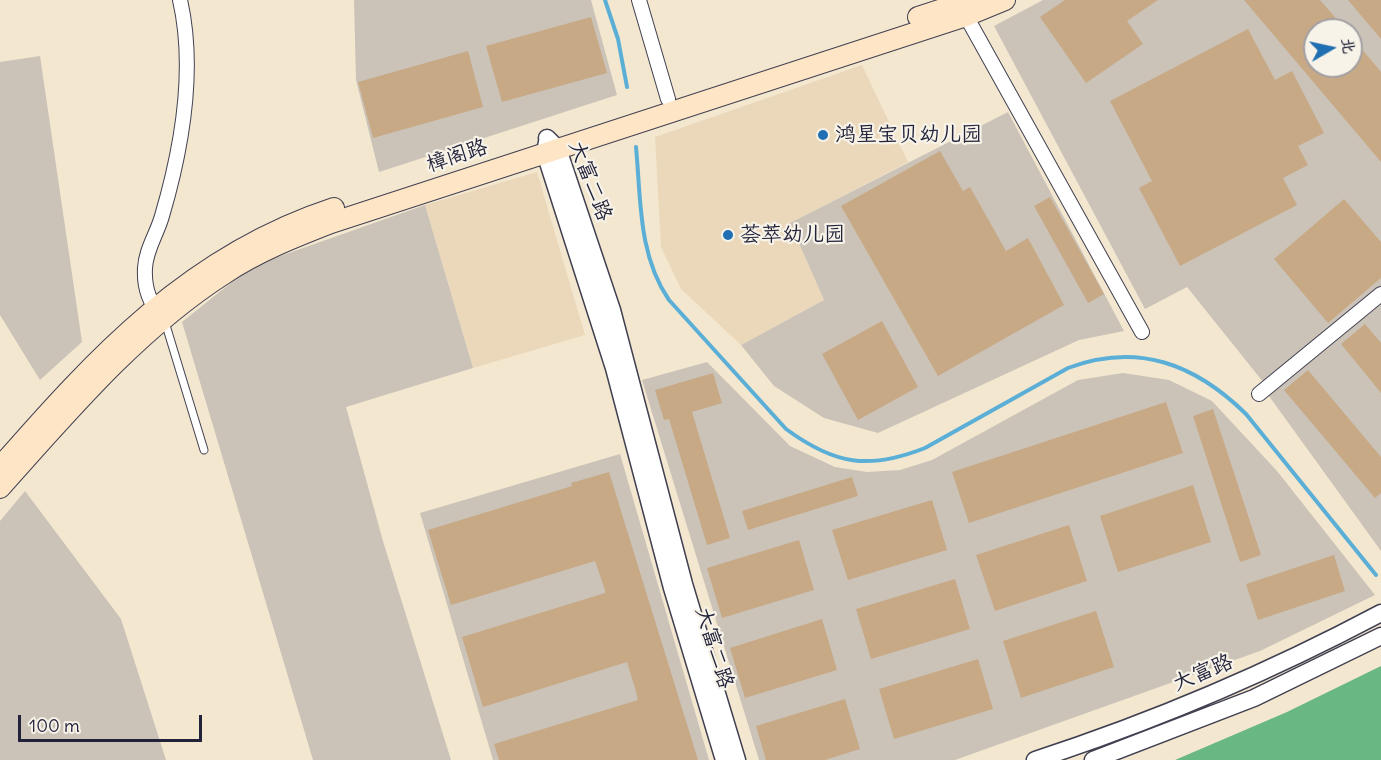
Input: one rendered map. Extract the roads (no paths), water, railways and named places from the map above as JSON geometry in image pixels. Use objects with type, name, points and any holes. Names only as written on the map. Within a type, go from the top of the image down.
[{"type":"main road","name":"樟阁路","points":[[550,146],[668,99],[968,8],[1005,0]]},
{"type":"main road","name":"樟阁路","points":[[0,466],[75,384],[160,314],[226,273],[291,239],[550,146],[968,8]]},
{"type":"main road","name":"樟阁路","points":[[0,488],[160,314]]},
{"type":"street","points":[[160,314],[144,284],[145,266],[149,248],[162,217],[183,119],[188,82],[188,51],[180,0]]},
{"type":"street","points":[[639,0],[668,99]]},
{"type":"street","points":[[968,8],[1142,332]]},
{"type":"street","name":"大富二路","points":[[550,146],[614,368],[669,578],[724,760]]},
{"type":"street","name":"大富二路","points":[[550,146],[612,310],[681,572],[737,760]]},
{"type":"street","points":[[1259,394],[1381,294]]},
{"type":"street","name":"大富路","points":[[1035,760],[1160,716],[1246,680],[1381,613]]},
{"type":"street","name":"大富路","points":[[1093,760],[1254,698],[1381,636]]},
{"type":"lane","points":[[160,314],[204,450]]},
{"type":"waterway","points":[[605,0],[618,39],[627,87]]},
{"type":"waterway","points":[[636,147],[640,206],[646,246],[659,283],[669,300],[786,429],[804,441],[837,457],[869,461],[887,459],[925,448],[1068,368],[1094,360],[1118,357],[1164,362],[1207,382],[1246,414],[1376,575]]},
{"type":"place","name":"鸿星宝贝幼儿园","points":[[823,135]]},
{"type":"place","name":"荟萃幼儿园","points":[[728,235]]}]
